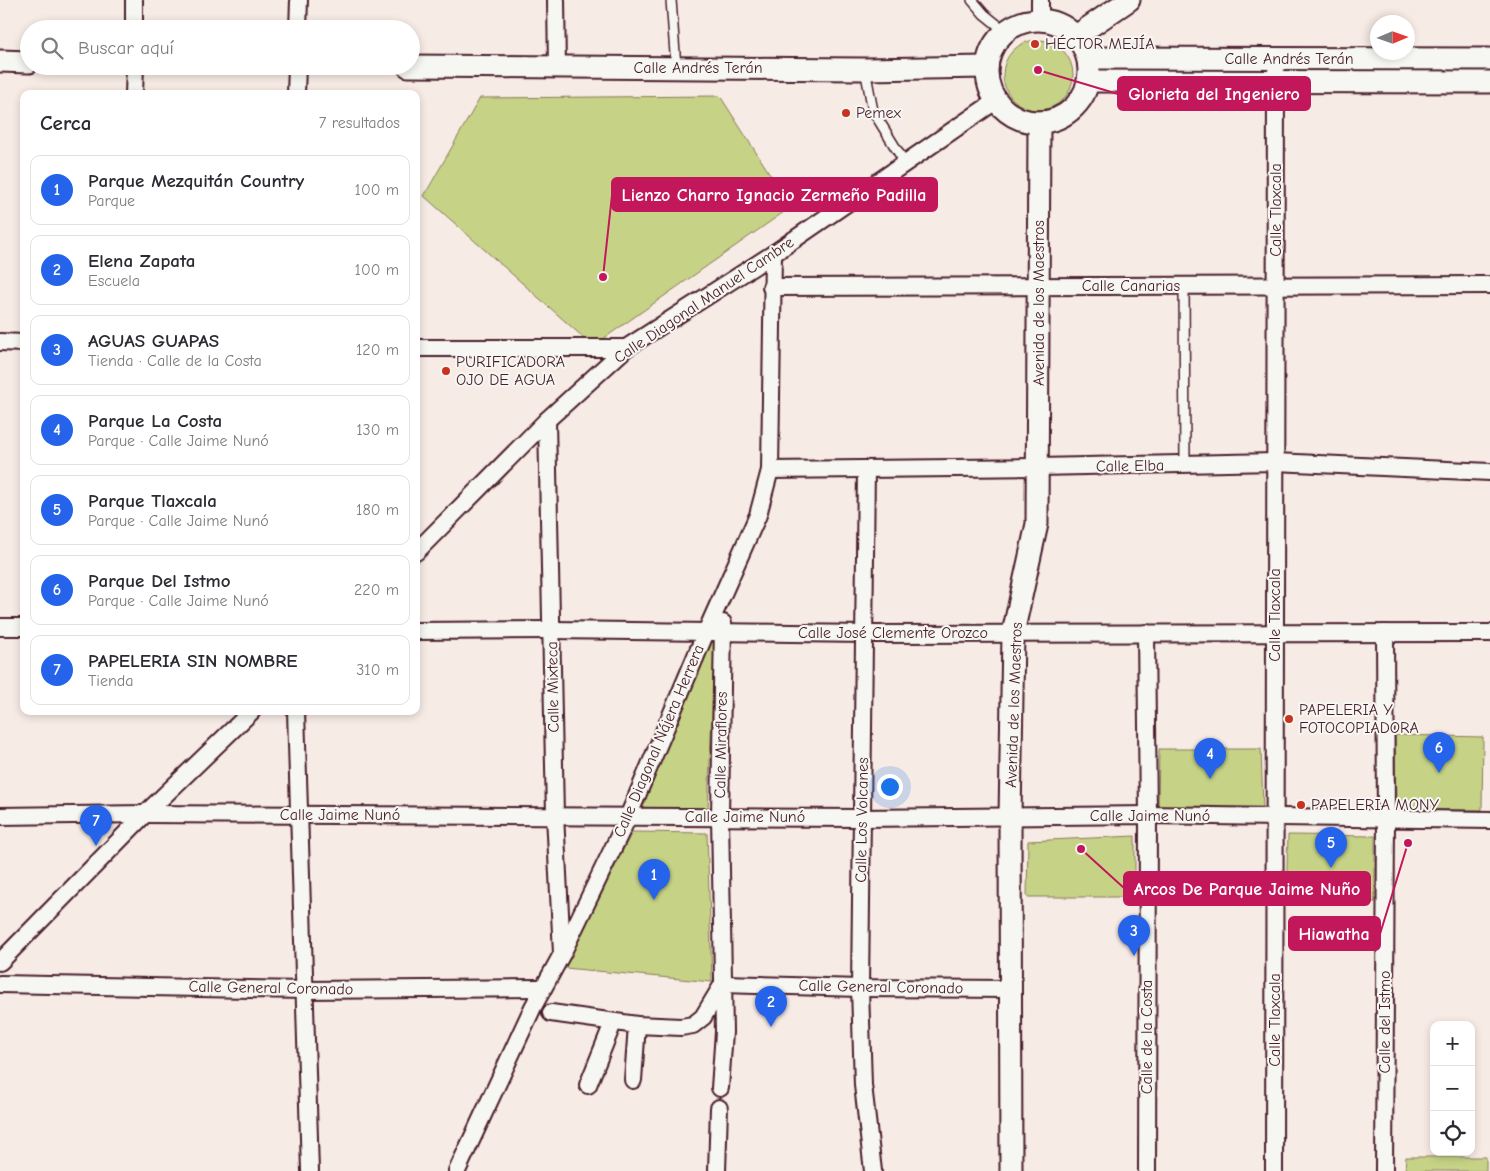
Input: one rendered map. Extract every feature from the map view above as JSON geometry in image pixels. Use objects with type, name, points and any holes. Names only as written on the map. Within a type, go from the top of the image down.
[{"type":"street","points":[[134,0],[134,20]]},
{"type":"street","points":[[298,0],[298,20]]},
{"type":"street","points":[[556,0],[557,68]]},
{"type":"street","points":[[1076,36],[1129,0]]},
{"type":"street","points":[[1040,10],[1052,22],[1061,25],[1076,36],[1088,58],[1088,81],[1078,102],[1070,110],[1061,117],[1039,122],[1015,116],[1005,109],[991,90],[988,67],[990,54],[996,41],[1017,24],[1030,20],[1040,10]]},
{"type":"street","name":"Calle Andrés Terán","points":[[1088,58],[1490,59]]},
{"type":"street","name":"Calle Tlaxcala","points":[[1274,1171],[1276,58]]},
{"type":"street","points":[[0,61],[20,62]]},
{"type":"street","name":"Calle Andrés Terán","points":[[420,66],[865,69],[988,67]]},
{"type":"street","points":[[134,75],[134,90]]},
{"type":"street","points":[[296,90],[297,75]]},
{"type":"street","name":"Calle Andrés Terán","points":[[1088,81],[1490,82]]},
{"type":"street","name":"Calle Diagonal Manuel Cambre","points":[[420,548],[547,420],[626,348],[773,254],[997,100]]},
{"type":"street","name":"Avenida de los Maestros","points":[[1011,1171],[1010,818],[1013,633],[1036,524],[1038,468],[1039,122]]},
{"type":"street","name":"Calle Diagonal Nájera Herrera","points":[[457,1171],[543,988],[562,954],[628,816],[758,515],[770,470],[771,287],[773,254]]},
{"type":"street","name":"Calle Canarias","points":[[771,287],[1490,285]]},
{"type":"street","points":[[0,342],[20,343]]},
{"type":"street","points":[[420,348],[626,348]]},
{"type":"street","name":"Calle Mixteca","points":[[547,420],[555,815],[562,954]]},
{"type":"street","name":"Calle Elba","points":[[770,470],[1038,468],[1275,462],[1490,472]]},
{"type":"street","name":"Calle Los Volcanes","points":[[866,469],[860,988],[863,1085],[873,1171]]},
{"type":"street","name":"Calle Miraflores","points":[[720,1088],[724,1032],[720,817],[724,596]]},
{"type":"street","points":[[0,627],[20,627]]},
{"type":"street","name":"Calle José Clemente Orozco","points":[[420,631],[552,630],[865,634],[1490,634]]},
{"type":"street","name":"Calle de la Costa","points":[[1146,633],[1148,815],[1147,1171]]},
{"type":"street","name":"Calle del Istmo","points":[[1384,1171],[1385,633]]},
{"type":"street","points":[[0,962],[145,814],[248,715]]},
{"type":"street","points":[[296,715],[310,1171]]},
{"type":"street","name":"Calle Jaime Nunó","points":[[0,816],[299,814],[1010,818],[1148,815],[1490,820]]},
{"type":"street","name":"Calle General Coronado","points":[[0,984],[304,990],[543,988]]},
{"type":"street","points":[[551,1013],[637,1025],[681,1027],[694,1025],[703,1017],[723,984]]},
{"type":"street","name":"Calle General Coronado","points":[[723,984],[860,988],[1010,989]]},
{"type":"street","points":[[588,1085],[613,1022]]},
{"type":"street","points":[[633,1080],[637,1025]]},
{"type":"street","points":[[717,1171],[719,1108]]},
{"type":"lane","points":[[671,0],[676,68]]},
{"type":"lane","points":[[972,0],[984,14],[1006,32]]},
{"type":"lane","points":[[865,69],[873,111],[905,163]]},
{"type":"lane","points":[[1184,286],[1185,464]]},
{"type":"green space","points":[[1045,40],[1058,46],[1067,55],[1071,61],[1073,75],[1071,89],[1063,100],[1052,108],[1031,110],[1024,108],[1013,100],[1005,89],[1003,68],[1005,61],[1013,50],[1024,42]]},
{"type":"green space","points":[[720,96],[791,207],[593,346],[424,196],[480,98]]},
{"type":"green space","points":[[708,638],[715,638],[708,809],[639,809]]},
{"type":"green space","points":[[1395,735],[1483,737],[1482,810],[1396,809]]},
{"type":"green space","points":[[1159,749],[1261,749],[1263,808],[1158,809]]},
{"type":"green space","points":[[632,832],[707,833],[712,982],[565,968]]},
{"type":"green space","points":[[1288,835],[1375,836],[1375,902],[1286,900]]},
{"type":"green space","points":[[1135,836],[1135,897],[1027,897],[1028,841]]},
{"type":"green space","points":[[1406,1157],[1486,1157],[1486,1171],[1405,1171]]},
{"type":"place","name":"HÉCTOR MEJÍA","points":[[1035,44]]},
{"type":"place","name":"Glorieta del Ingeniero","points":[[1038,70]]},
{"type":"place","name":"Pemex","points":[[846,113]]},
{"type":"place","name":"Lienzo Charro Ignacio Zermeño Padilla","points":[[603,277]]},
{"type":"place","name":"PURIFICADORA OJO DE AGUA","points":[[446,371]]},
{"type":"place","name":"PAPELERIA Y FOTOCOPIADORA","points":[[1289,719]]},
{"type":"place","name":"Parque Del Istmo","points":[[1439,773]]},
{"type":"place","name":"Parque La Costa","points":[[1210,779]]},
{"type":"place","name":"PAPELERIA MONY","points":[[1301,805]]},
{"type":"place","name":"Hiawatha","points":[[1408,843]]},
{"type":"place","name":"PAPELERIA SIN NOMBRE","points":[[96,846]]},
{"type":"place","name":"Arcos De Parque Jaime Nuño","points":[[1081,849]]},
{"type":"place","name":"Parque Tlaxcala","points":[[1331,868]]},
{"type":"place","name":"Parque Mezquitán Country","points":[[654,900]]},
{"type":"place","name":"AGUAS GUAPAS","points":[[1134,956]]},
{"type":"place","name":"Elena Zapata","points":[[771,1027]]}]
